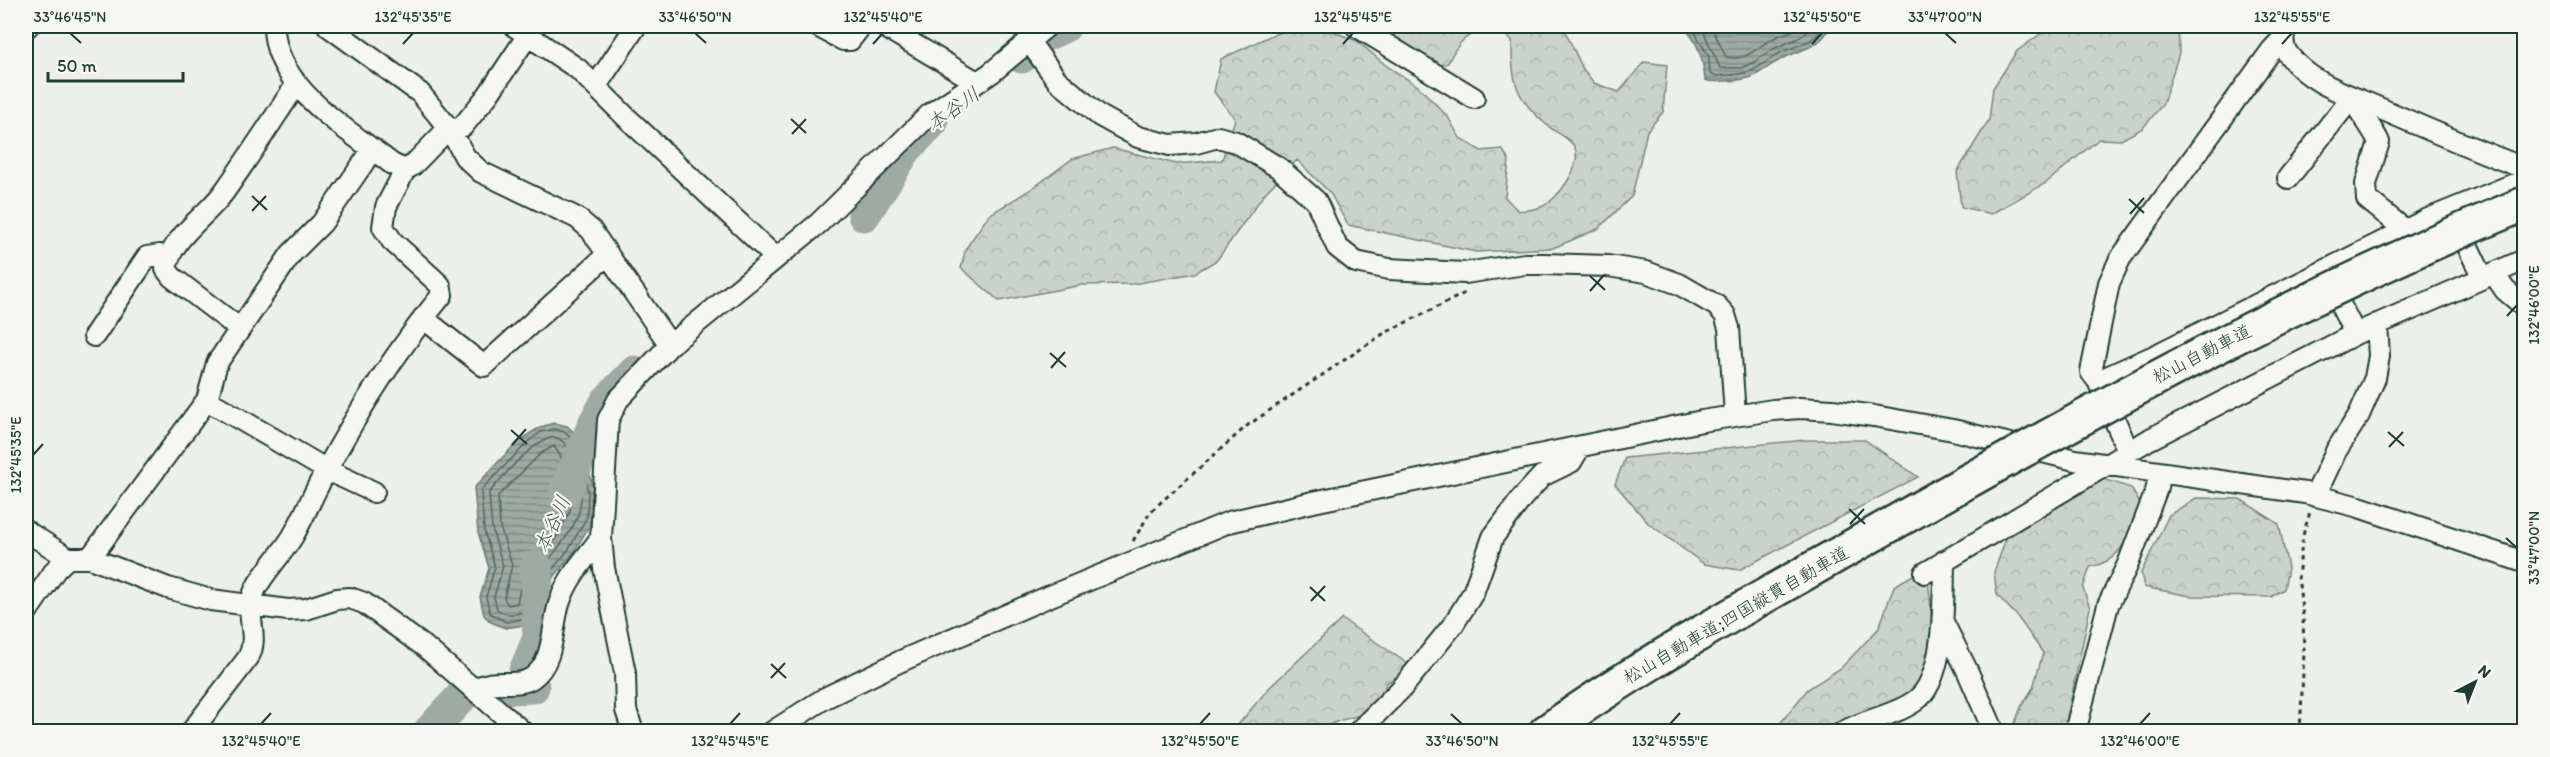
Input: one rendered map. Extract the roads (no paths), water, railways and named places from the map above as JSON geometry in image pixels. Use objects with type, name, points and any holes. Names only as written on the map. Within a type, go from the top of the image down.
[{"type":"highway","name":"松山自動車道","points":[[1890,525],[2198,355],[2298,305],[2524,204]]},
{"type":"highway","name":"松山自動車道;四国縦貫自動車道","points":[[1533,732],[1584,705],[1716,624],[1890,525]]},
{"type":"highway","name":"松山自動車道;四国縦貫自動車道","points":[[1546,732],[1584,705]]},
{"type":"street","points":[[274,26],[276,49],[282,66],[296,85],[310,99],[392,164],[405,170]]},
{"type":"street","points":[[328,26],[420,93],[451,131],[472,165],[481,172],[577,218],[591,230],[670,345]]},
{"type":"street","points":[[596,86],[636,26]]},
{"type":"street","points":[[817,26],[843,40],[850,40],[861,26]]},
{"type":"street","points":[[883,26],[977,82]]},
{"type":"street","points":[[633,732],[626,710],[625,673],[604,568],[601,538],[608,420],[618,400],[670,345],[819,223],[930,114],[977,82],[1047,26]]},
{"type":"street","points":[[1356,26],[1474,98]]},
{"type":"street","points":[[191,732],[254,647],[249,606],[257,587],[293,536],[327,470],[380,380],[408,336],[442,295],[440,285],[392,241],[383,226],[386,207],[405,170],[413,165],[442,135],[463,126],[521,30],[578,69],[634,125],[776,258]]},
{"type":"street","points":[[2284,32],[2286,52],[2298,66],[2319,81],[2445,138],[2524,168]]},
{"type":"street","points":[[2128,451],[2098,381],[2091,372],[2109,283],[2120,259],[2284,32]]},
{"type":"street","points":[[1028,40],[1057,80],[1100,116],[1138,137],[1170,145],[1197,143],[1218,137],[1236,142],[1279,168],[1316,201],[1337,248],[1356,262],[1389,268],[1465,273],[1526,264],[1608,266],[1646,272],[1679,284],[1717,306],[1725,315],[1729,328],[1735,415]]},
{"type":"street","points":[[240,329],[172,277],[166,269],[168,259],[180,239],[222,195],[296,85]]},
{"type":"street","points":[[2288,178],[2352,97]]},
{"type":"street","points":[[2352,97],[2358,111],[2372,127],[2379,142],[2366,184],[2367,199],[2404,230]]},
{"type":"street","points":[[90,558],[207,399],[217,363],[291,254],[322,223],[373,149]]},
{"type":"street","points":[[2098,381],[2151,357],[2404,230],[2524,180]]},
{"type":"street","points":[[2451,210],[2488,276],[2524,306]]},
{"type":"street","points":[[423,318],[484,366],[608,254]]},
{"type":"street","points":[[94,336],[147,257],[160,255],[168,259]]},
{"type":"street","points":[[1925,573],[2128,451],[2355,334],[2524,260]]},
{"type":"street","points":[[2323,270],[2355,334]]},
{"type":"street","points":[[2315,496],[2336,451],[2359,415],[2375,378],[2379,356],[2377,324]]},
{"type":"street","points":[[207,399],[327,470],[374,492]]},
{"type":"street","points":[[772,732],[825,698],[901,661],[1042,599],[1229,522],[1313,502],[1735,415],[1800,408],[1832,410],[1953,430],[2106,466],[2315,496],[2381,514],[2524,562]]},
{"type":"street","points":[[1358,732],[1402,688],[1453,625],[1473,593],[1493,537],[1522,498],[1542,476],[1571,462],[1580,447]]},
{"type":"street","points":[[2075,732],[2108,605],[2128,564],[2156,491],[2160,473]]},
{"type":"street","points":[[26,531],[68,558],[90,558],[168,588],[211,600],[288,610],[306,609],[337,599],[357,600],[424,647],[524,732]]},
{"type":"street","points":[[474,690],[484,684],[500,681],[520,683],[532,677],[544,663],[551,646],[560,601],[571,579],[601,538]]},
{"type":"street","points":[[26,613],[56,569],[68,558]]},
{"type":"street","points":[[1843,732],[1860,722],[1913,702],[1925,693],[1937,656],[1943,622],[1944,561]]},
{"type":"street","points":[[1943,622],[1994,732]]},
{"type":"water","points":[[1681,26],[1831,26],[1816,44],[1782,59],[1753,77],[1714,82],[1705,80],[1703,64],[1696,43]]},
{"type":"water","points":[[554,423],[567,426],[577,435],[594,490],[593,519],[574,552],[549,583],[541,597],[538,614],[531,624],[505,628],[491,622],[484,615],[480,597],[489,568],[478,532],[474,488],[521,440],[542,427]]},
{"type":"waterway","name":"本谷川","points":[[1022,57],[1041,37],[1065,26]]},
{"type":"waterway","name":"本谷川","points":[[864,215],[906,149],[932,122]]},
{"type":"waterway","name":"本谷川","points":[[565,492],[595,422],[607,401],[635,372]]},
{"type":"waterway","name":"本谷川","points":[[508,688],[533,687],[525,671],[539,638],[536,567]]},
{"type":"waterway","name":"本谷川","points":[[429,732],[462,696]]}]
